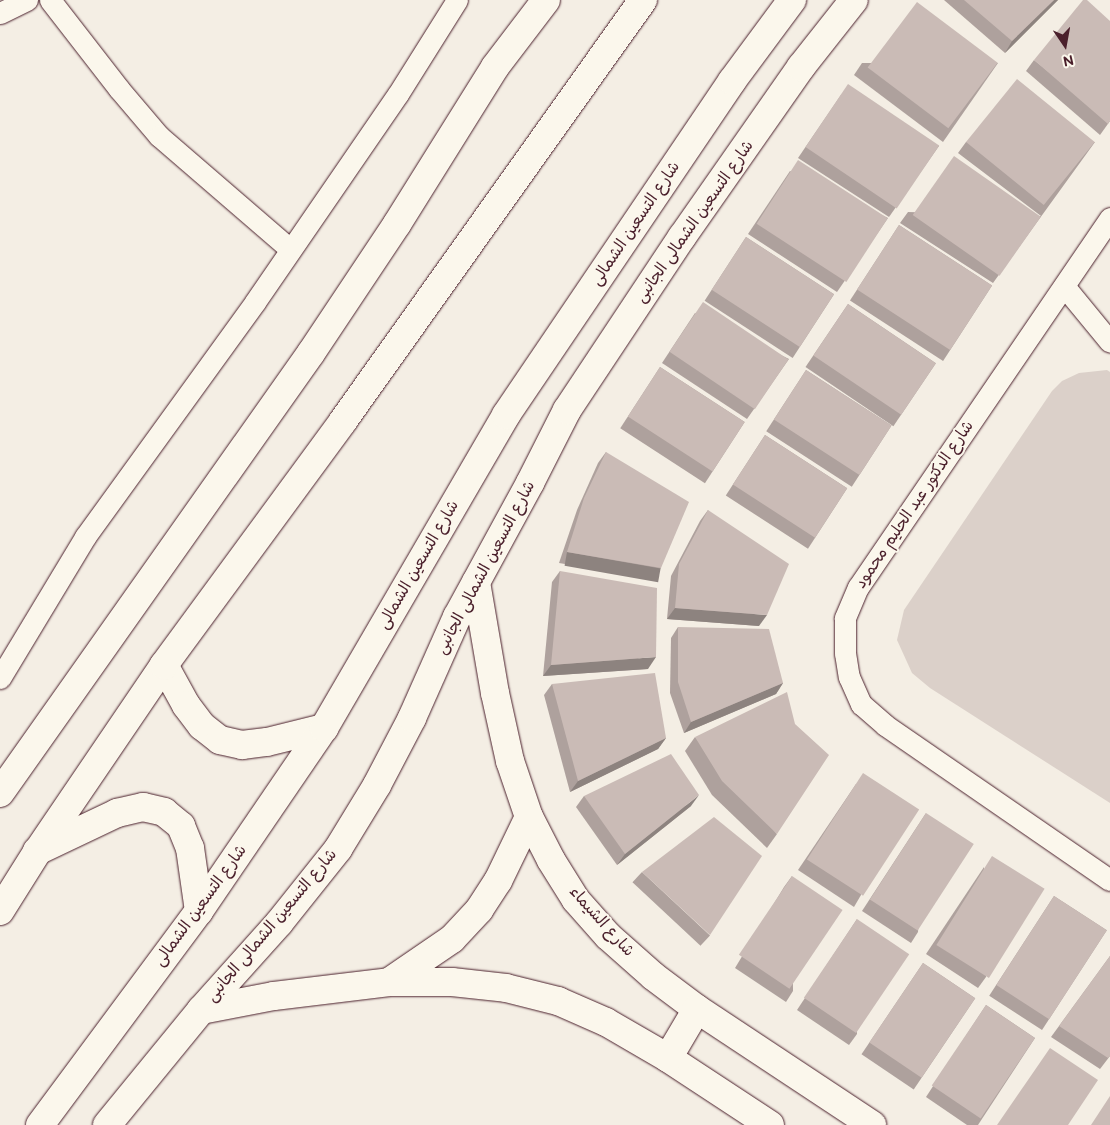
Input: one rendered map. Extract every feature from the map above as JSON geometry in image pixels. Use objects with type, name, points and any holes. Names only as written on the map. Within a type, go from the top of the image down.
[{"type":"street","points":[[0,13],[27,0]]},
{"type":"street","points":[[50,0],[125,97],[159,136],[290,249]]},
{"type":"street","points":[[0,678],[85,537],[255,302],[398,94],[457,0]]},
{"type":"street","points":[[0,793],[311,353],[397,224],[495,67],[546,0]]},
{"type":"street","points":[[0,911],[37,852],[164,666],[372,381],[643,0]]},
{"type":"street","name":"شارع التسعين الشمالى","points":[[40,1125],[199,911],[324,728],[506,415],[732,81],[792,0]]},
{"type":"street","name":"شارع التسعين الشمالى الجانبى","points":[[107,1125],[201,1010],[279,923],[338,849],[378,785],[412,718],[457,617],[567,410],[682,237],[802,67],[854,0]]},
{"type":"street","name":"شارع الدكتور عبد الحليم محمود","points":[[1110,218],[858,587],[845,618],[845,653],[849,677],[861,704],[885,725],[1110,880]]},
{"type":"street","points":[[1064,286],[1110,342]]},
{"type":"street","name":"شارع الشيماء","points":[[476,582],[495,693],[510,761],[529,817],[550,860],[576,900],[608,936],[652,976],[697,1010],[872,1125]]},
{"type":"street","points":[[164,666],[186,705],[202,726],[220,740],[242,745],[267,742],[324,728]]},
{"type":"street","points":[[37,852],[117,812],[143,807],[164,812],[181,826],[190,848],[199,911]]},
{"type":"street","points":[[389,982],[452,939],[479,910],[498,881],[529,817]]},
{"type":"street","points":[[201,1010],[274,996],[389,982],[452,982],[506,988],[558,1001],[606,1022],[668,1058],[770,1125]]},
{"type":"street","points":[[668,1058],[697,1010]]},
{"type":"shaded area","points":[[1107,370],[1110,372],[1110,803],[930,688],[912,673],[897,640],[904,610],[1052,391],[1062,381],[1079,373]]},
{"type":"building","points":[[964,0],[1054,0],[1012,41]]},
{"type":"building","points":[[1083,0],[1087,0],[1110,21],[1110,120],[1108,124],[1034,60]]},
{"type":"building","points":[[917,2],[998,63],[948,128],[868,67]]},
{"type":"building","points":[[1017,79],[1095,142],[1044,205],[966,142]]},
{"type":"building","points":[[848,84],[939,146],[897,209],[806,147]]},
{"type":"building","points":[[954,156],[1041,217],[1000,276],[913,215]]},
{"type":"building","points":[[798,160],[888,218],[846,282],[757,224]]},
{"type":"building","points":[[899,225],[992,285],[950,350],[857,290]]},
{"type":"building","points":[[746,237],[834,294],[800,347],[712,290]]},
{"type":"building","points":[[703,302],[788,360],[755,409],[669,352]]},
{"type":"building","points":[[848,304],[936,363],[901,415],[813,355]]},
{"type":"building","points":[[660,367],[745,422],[713,471],[628,416]]},
{"type":"building","points":[[806,370],[892,426],[859,475],[774,419]]},
{"type":"building","points":[[765,435],[847,488],[815,538],[733,484]]},
{"type":"building","points":[[606,452],[689,502],[661,568],[567,552],[584,498]]},
{"type":"building","points":[[708,510],[789,564],[767,615],[675,608],[679,564]]},
{"type":"building","points":[[560,571],[657,588],[656,657],[551,665]]},
{"type":"building","points":[[678,627],[769,629],[783,683],[691,722],[678,682]]},
{"type":"building","points":[[655,673],[666,738],[578,781],[552,684]]},
{"type":"building","points":[[787,692],[795,724],[829,755],[777,834],[722,781],[695,737]]},
{"type":"building","points":[[671,754],[699,795],[625,854],[584,796]]},
{"type":"building","points":[[863,773],[919,809],[863,896],[807,859]]},
{"type":"building","points":[[926,813],[974,844],[918,930],[870,899]]},
{"type":"building","points":[[714,817],[762,856],[710,935],[642,872]]},
{"type":"building","points":[[992,856],[1045,889],[989,978],[936,945]]},
{"type":"building","points":[[792,876],[843,910],[789,989],[739,955]]},
{"type":"building","points":[[1054,896],[1107,930],[1049,1019],[996,985]]},
{"type":"building","points":[[857,919],[909,954],[856,1033],[804,998]]},
{"type":"building","points":[[1110,956],[1110,1056],[1108,1058],[1059,1026]]},
{"type":"building","points":[[923,963],[975,998],[922,1078],[869,1043]]},
{"type":"building","points":[[986,1005],[1035,1038],[981,1118],[932,1085]]},
{"type":"building","points":[[1050,1048],[1098,1080],[1068,1125],[997,1125]]},
{"type":"building","points":[[1110,1096],[1110,1125],[1091,1125]]}]
